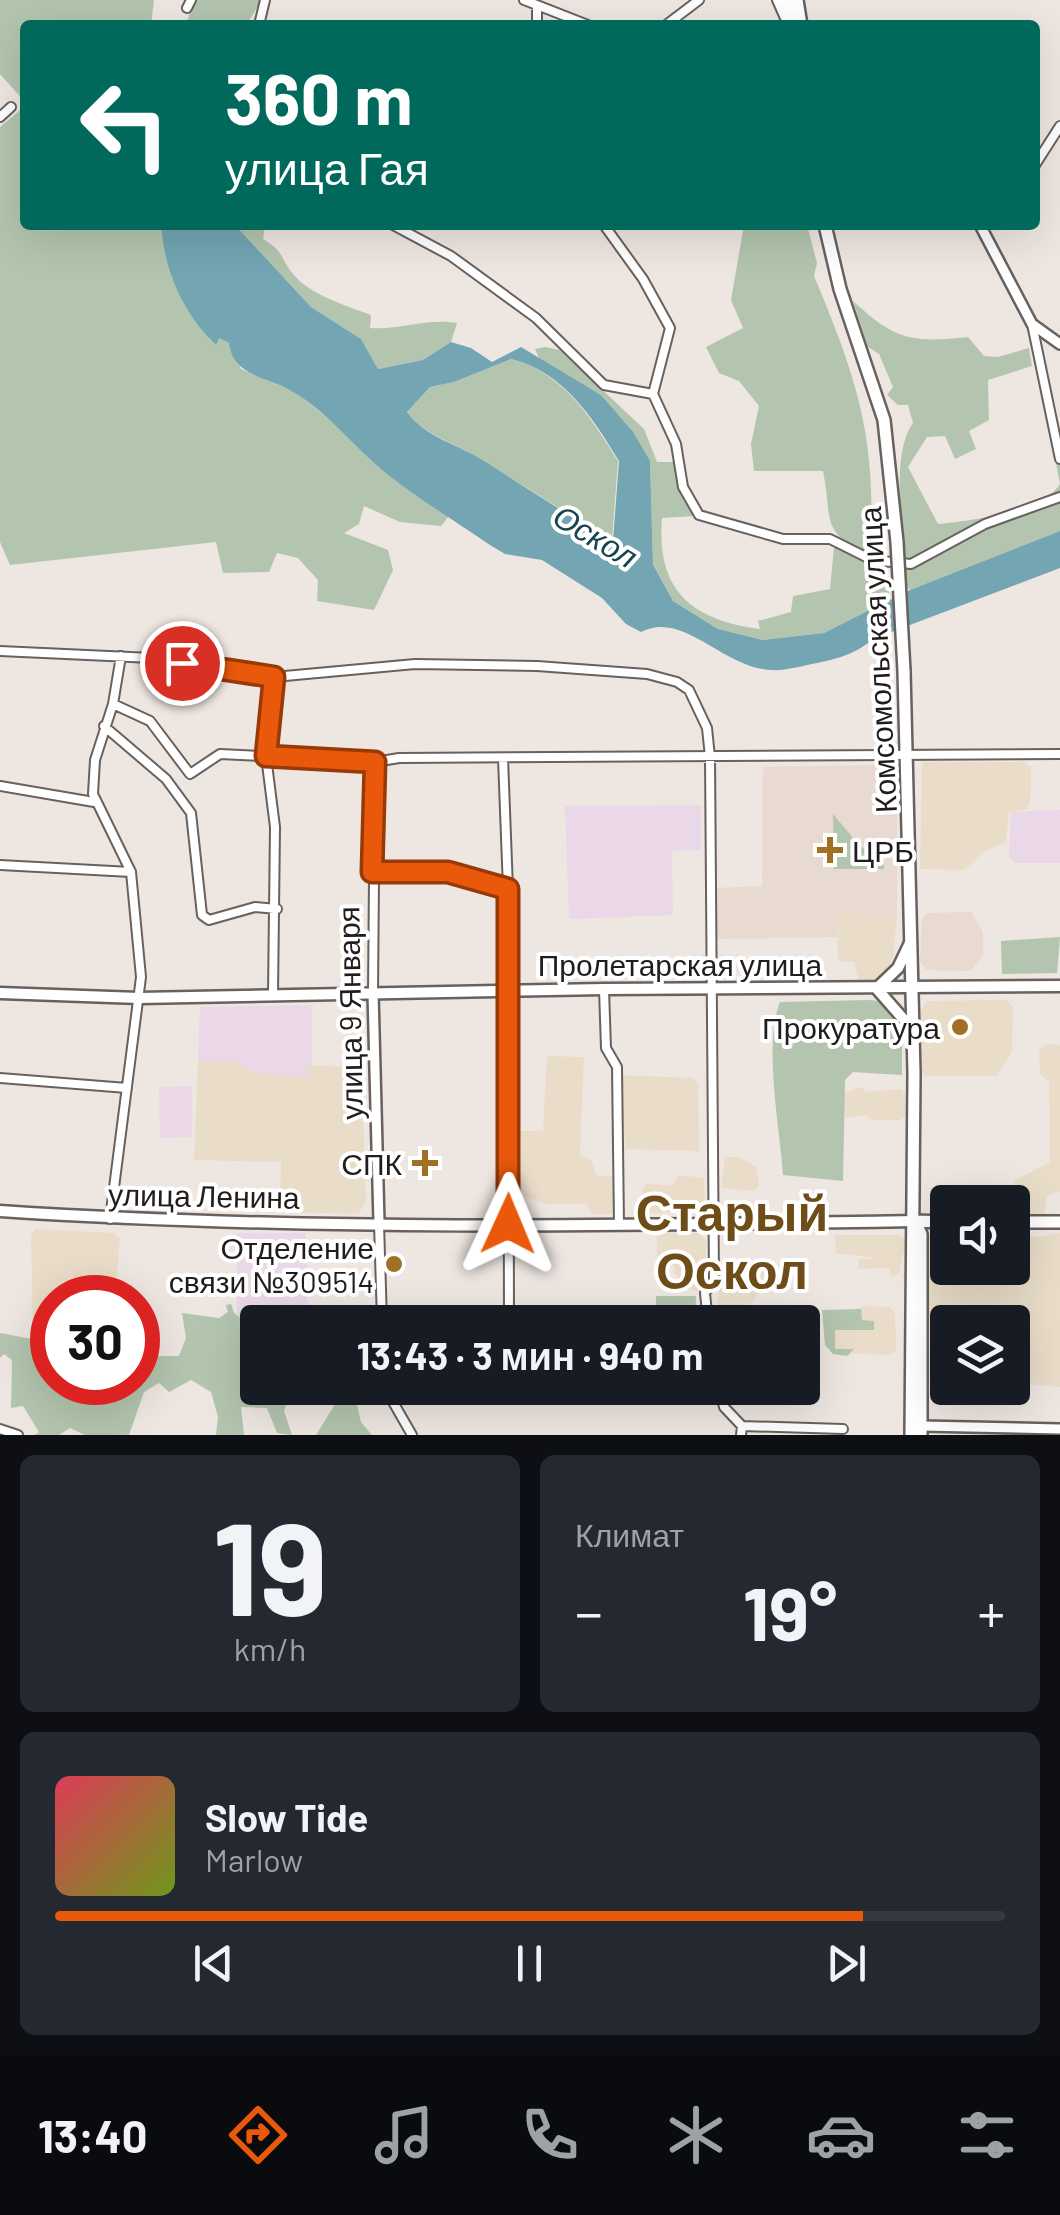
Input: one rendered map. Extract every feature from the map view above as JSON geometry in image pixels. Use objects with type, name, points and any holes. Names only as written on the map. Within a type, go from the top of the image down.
[{"type":"main road","name":"Комсомольская улица","points":[[826,230],[840,289],[884,420],[897,542],[909,755],[915,1222],[910,1233],[918,1432]]},
{"type":"main road","points":[[910,943],[887,983],[876,989],[913,1030]]},
{"type":"main road","name":"Пролетарская улица","points":[[0,993],[138,998],[604,988],[1060,986]]},
{"type":"main road","name":"улица Ленина","points":[[0,1211],[110,1219],[379,1223],[930,1222]]},
{"type":"main road","points":[[1030,1222],[1060,1222]]},
{"type":"street","points":[[524,0],[573,20]]},
{"type":"street","points":[[673,20],[699,0]]},
{"type":"street","points":[[537,8],[537,20]]},
{"type":"street","points":[[0,117],[11,107]]},
{"type":"street","points":[[1040,157],[1060,126]]},
{"type":"street","points":[[402,230],[451,256],[536,318],[604,386],[653,394]]},
{"type":"street","points":[[608,230],[643,279],[670,328],[653,394],[676,444],[683,488],[699,516],[784,538],[830,539],[872,560],[911,564],[985,524],[1060,498]]},
{"type":"street","points":[[983,230],[1032,324],[1060,459]]},
{"type":"street","points":[[1032,324],[1060,344]]},
{"type":"street","points":[[0,651],[121,656],[274,677],[415,664],[537,666],[660,676],[678,682],[698,704],[710,757],[715,1224],[714,1280],[705,1292],[706,1305]]},
{"type":"street","points":[[110,1219],[138,998],[139,943],[131,872],[94,802],[95,760],[113,704],[121,656]]},
{"type":"street","points":[[273,994],[278,909],[275,828],[266,756],[274,677]]},
{"type":"street","points":[[113,704],[150,722],[190,774],[220,754],[375,762],[399,758],[1060,754]]},
{"type":"street","points":[[104,726],[166,779],[191,814],[202,915],[209,920],[255,907],[278,909]]},
{"type":"street","points":[[504,758],[509,1305]]},
{"type":"street","name":"улица 9 Января","points":[[375,762],[373,993],[381,1305]]},
{"type":"street","points":[[0,786],[94,802]]},
{"type":"street","points":[[0,865],[131,872]]},
{"type":"street","points":[[372,872],[448,872],[508,889]]},
{"type":"street","points":[[604,988],[606,1048],[617,1067],[619,1224]]},
{"type":"street","points":[[0,1078],[127,1088]]},
{"type":"street","points":[[395,1405],[412,1435]]},
{"type":"street","points":[[723,1405],[742,1430],[842,1429]]},
{"type":"street","points":[[0,1429],[18,1435]]},
{"type":"street","points":[[918,1432],[1060,1429]]},
{"type":"shaded area","points":[[922,762],[1024,762],[1031,767],[1027,809],[1009,812],[1006,842],[983,852],[965,870],[920,869]]},
{"type":"shaded area","name":"ЦРБ","points":[[876,765],[877,792],[897,792],[897,917],[838,913],[837,937],[716,939],[715,888],[762,886],[763,767]]},
{"type":"shaded area","points":[[701,805],[701,850],[672,851],[673,915],[569,919],[565,806]]},
{"type":"shaded area","points":[[1060,810],[1060,863],[1016,863],[1009,857],[1011,812]]},
{"type":"shaded area","points":[[971,912],[983,932],[983,956],[970,971],[927,970],[920,962],[922,919],[927,913]]},
{"type":"shaded area","points":[[837,913],[897,917],[893,958],[880,980],[859,982],[854,962],[838,961]]},
{"type":"shaded area","points":[[1007,1000],[1013,1007],[1012,1052],[997,1076],[925,1076],[919,1070],[921,1010],[927,1001]]},
{"type":"shaded area","points":[[312,1005],[312,1065],[307,1066],[307,1077],[255,1073],[236,1061],[198,1061],[200,1007]]},
{"type":"shaded area","points":[[1046,1044],[1060,1045],[1060,1191],[1047,1196],[1044,1215],[1030,1215],[1030,1185],[1015,1185],[1015,1180],[1050,1162],[1049,1082],[1040,1074],[1039,1051]]},
{"type":"shaded area","points":[[547,1056],[584,1057],[580,1156],[591,1160],[597,1176],[614,1176],[617,1209],[612,1214],[593,1214],[586,1204],[545,1204],[518,1193],[519,1131],[543,1131]]},
{"type":"shaded area","points":[[198,1061],[236,1061],[255,1073],[306,1077],[307,1065],[345,1067],[345,1103],[363,1103],[366,1202],[358,1214],[284,1212],[280,1203],[281,1162],[194,1160]]},
{"type":"shaded area","points":[[621,1075],[693,1078],[698,1084],[699,1151],[625,1149]]},
{"type":"shaded area","points":[[192,1086],[192,1137],[160,1138],[159,1087]]},
{"type":"shaded area","points":[[862,1087],[867,1092],[901,1089],[905,1093],[906,1116],[900,1120],[872,1120],[866,1115],[847,1118],[841,1114],[842,1094]]},
{"type":"shaded area","points":[[725,1157],[739,1157],[756,1167],[759,1185],[755,1191],[721,1188]]},
{"type":"shaded area","points":[[679,1175],[704,1178],[705,1206],[700,1211],[647,1213],[642,1190],[647,1184],[672,1185]]},
{"type":"shaded area","points":[[35,1229],[114,1233],[120,1238],[117,1275],[32,1275],[31,1236]]},
{"type":"shaded area","points":[[662,1232],[699,1233],[706,1240],[706,1287],[700,1291],[687,1290],[675,1274],[672,1259],[657,1256],[657,1237]]},
{"type":"shaded area","points":[[237,1233],[306,1233],[308,1305],[240,1305],[237,1337]]},
{"type":"shaded area","points":[[930,1233],[930,1285],[1030,1285],[1030,1236],[1060,1233],[1060,1387],[1030,1384],[1030,1305],[930,1305],[930,1320],[925,1316],[923,1238]]},
{"type":"shaded area","points":[[835,1235],[899,1235],[906,1240],[899,1273],[892,1277],[889,1268],[858,1269],[858,1259],[879,1258],[836,1253]]},
{"type":"shaded area","points":[[723,1264],[767,1266],[767,1284],[749,1305],[718,1305],[719,1269]]},
{"type":"shaded area","points":[[863,1306],[889,1307],[895,1312],[896,1350],[890,1355],[831,1353],[828,1329]]},
{"type":"green space","points":[[0,0],[154,0],[152,20],[20,20],[20,96],[0,74]]},
{"type":"green space","points":[[194,0],[262,0],[249,20],[188,20]]},
{"type":"green space","points":[[20,110],[20,230],[162,230],[177,289],[193,319],[215,344],[219,338],[229,343],[241,369],[295,392],[344,431],[385,472],[449,516],[441,526],[400,522],[364,506],[359,524],[344,533],[388,550],[393,570],[374,610],[317,601],[318,580],[298,558],[277,553],[269,572],[223,573],[216,542],[10,565],[0,542],[0,127]]},
{"type":"green space","points":[[240,230],[264,230],[263,239],[278,251],[300,281],[329,299],[371,315],[370,328],[457,323],[451,342],[423,360],[378,369],[361,339],[311,307]]},
{"type":"green space","points":[[743,230],[808,230],[817,263],[814,276],[842,347],[861,412],[871,479],[869,556],[835,531],[823,471],[754,471],[751,444],[759,406],[739,381],[719,373],[706,347],[743,328],[731,300]]},
{"type":"green space","points":[[853,301],[881,324],[905,336],[968,337],[984,356],[998,357],[1029,348],[1032,366],[988,380],[989,420],[969,431],[976,449],[955,459],[945,436],[927,437],[908,467],[938,524],[1022,508],[1051,494],[1060,484],[1060,531],[910,590],[906,586],[900,478],[906,438],[913,423],[908,405],[898,405],[887,395],[893,387],[879,354],[868,347]]},
{"type":"green space","points":[[535,349],[560,350],[644,429],[657,462],[673,462],[694,516],[662,518],[665,564],[672,582],[697,609],[736,625],[760,629],[758,621],[791,612],[793,596],[830,589],[834,547],[886,571],[890,601],[824,633],[763,640],[718,629],[673,601],[653,563],[650,461],[601,395],[540,360]]},
{"type":"green space","points":[[511,359],[546,374],[561,386],[586,413],[618,461],[612,540],[433,434],[407,412],[430,387],[454,382]]},
{"type":"green space","points":[[1060,431],[1060,484],[1051,438]]},
{"type":"green space","points":[[833,814],[858,844],[884,865],[884,869],[834,869]]},
{"type":"green space","points":[[1060,937],[1057,973],[1002,974],[1001,941]]},
{"type":"green space","points":[[880,1001],[902,1028],[902,1075],[853,1072],[845,1080],[843,1181],[783,1175],[773,1063],[780,1002]]},
{"type":"green space","points":[[656,1296],[696,1296],[696,1305],[656,1305]]},
{"type":"green space","points":[[231,1304],[240,1318],[240,1405],[286,1405],[284,1411],[292,1435],[277,1433],[267,1408],[241,1407],[244,1435],[216,1435],[218,1417],[211,1392],[191,1380],[169,1392],[160,1384],[160,1356],[179,1356],[186,1338],[182,1313],[219,1318],[228,1312],[226,1305]]},
{"type":"green space","points":[[861,1309],[862,1320],[874,1321],[874,1330],[835,1330],[835,1349],[854,1349],[847,1356],[833,1354],[825,1345],[822,1310]]},
{"type":"green space","points":[[0,1333],[30,1339],[30,1405],[139,1405],[129,1435],[85,1435],[70,1428],[59,1435],[35,1435],[39,1432],[23,1406],[11,1408],[12,1360],[4,1354],[0,1358]]},
{"type":"green space","points":[[335,1405],[357,1405],[361,1422],[372,1435],[316,1435]]},
{"type":"water","name":"Оскол","points":[[162,230],[240,230],[311,307],[361,339],[378,369],[423,360],[451,342],[471,348],[492,362],[521,347],[601,395],[633,432],[650,461],[653,564],[673,601],[718,629],[763,640],[824,633],[910,590],[1060,531],[1060,568],[873,639],[847,655],[788,669],[752,667],[672,628],[641,632],[626,624],[602,598],[542,560],[505,554],[490,545],[387,474],[306,400],[253,375],[237,363],[229,343],[219,338],[216,345],[194,320],[177,290]],"holes":[[[511,359],[546,374],[575,398],[619,461],[613,541],[486,462],[433,435],[407,412],[430,387],[454,382]]]},
{"type":"place","name":"ЦРБ","points":[[830,850]]},
{"type":"place","name":"Прокуратура","points":[[960,1027]]},
{"type":"place","name":"СПК","points":[[425,1163]]},
{"type":"place","name":"Отделение связи №309514","points":[[394,1264]]},
{"type":"district","name":"Старый Оскол","points":[[732,1240]]},
{"type":"route","points":[[182,663],[274,677],[266,756],[375,762],[372,872],[448,872],[492,881],[508,889],[508,1224]]}]
